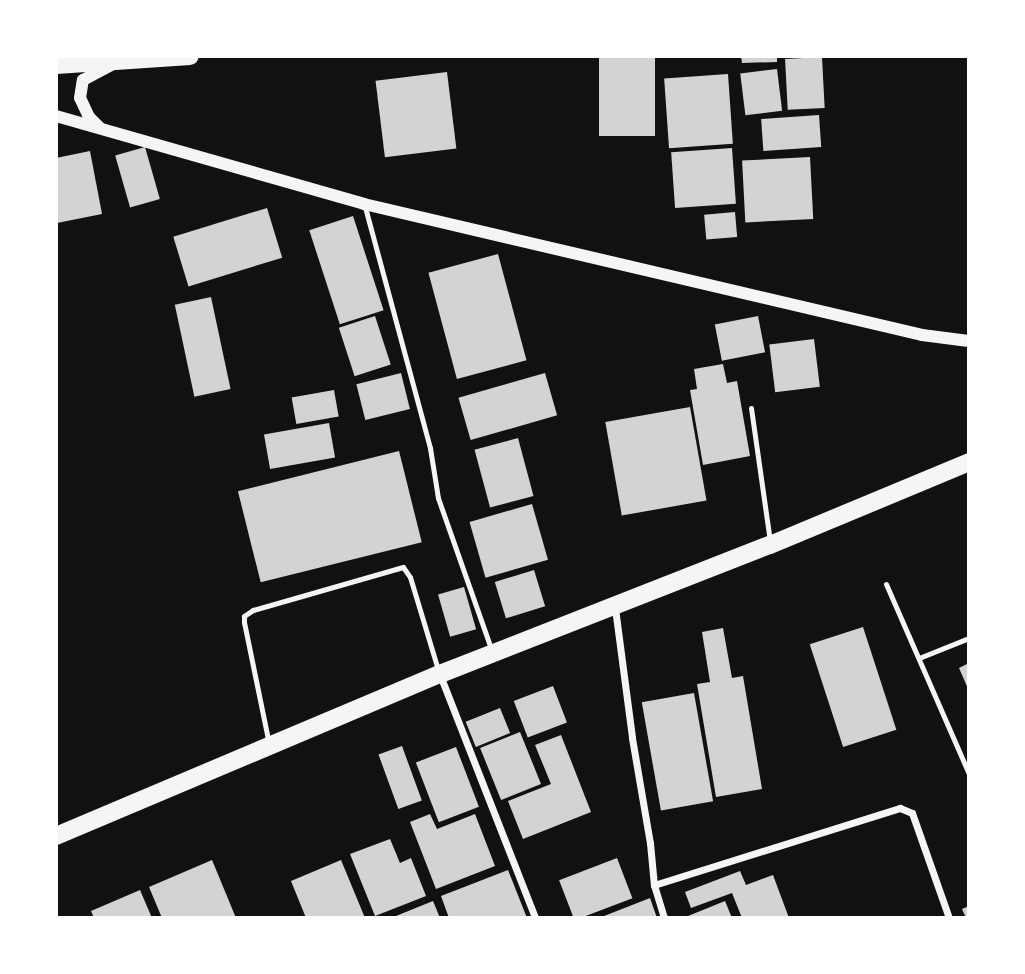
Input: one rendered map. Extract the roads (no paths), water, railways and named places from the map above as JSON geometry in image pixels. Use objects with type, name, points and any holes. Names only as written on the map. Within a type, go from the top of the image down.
[{"type":"main road","points":[[56,65],[190,56]]},
{"type":"main road","points":[[56,836],[440,674],[770,545],[969,462]]},
{"type":"street","points":[[100,128],[89,117],[80,98],[83,80],[95,71],[124,60]]},
{"type":"street","points":[[56,116],[364,204],[922,335],[969,341]]},
{"type":"street","points":[[614,604],[654,885],[664,918]]},
{"type":"street","points":[[440,674],[536,918]]},
{"type":"street","points":[[654,885],[900,808],[912,813],[949,918]]},
{"type":"lane","points":[[364,204],[430,448],[438,498],[493,654]]},
{"type":"lane","points":[[751,408],[770,545]]},
{"type":"lane","points":[[270,747],[244,622],[244,617],[253,610],[403,567],[410,577],[440,674]]},
{"type":"lane","points":[[886,584],[969,774]]},
{"type":"lane","points":[[919,658],[969,638]]}]
